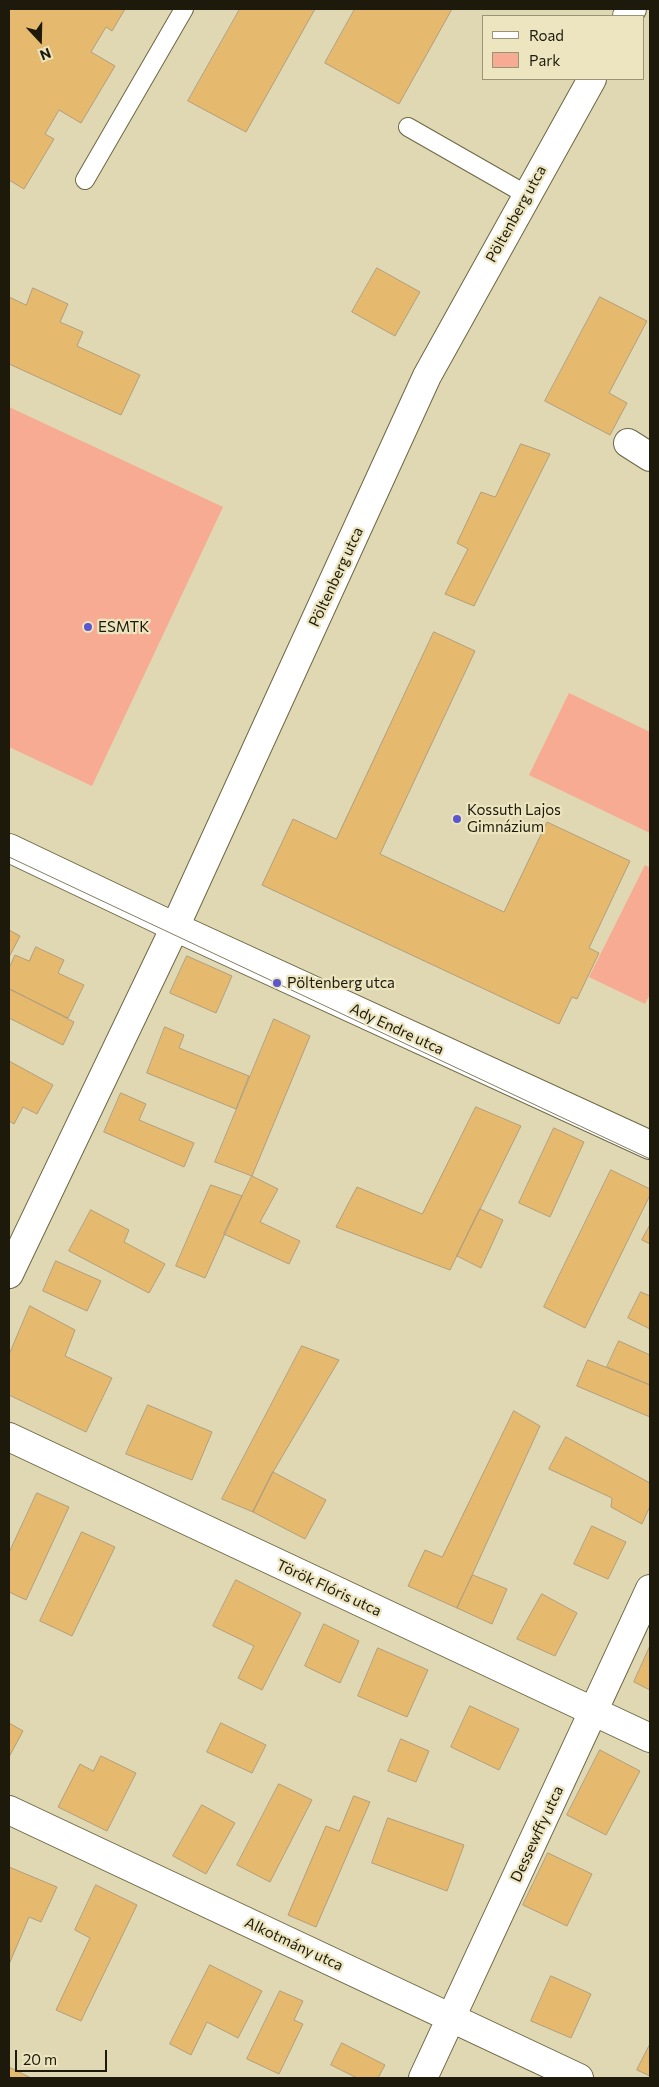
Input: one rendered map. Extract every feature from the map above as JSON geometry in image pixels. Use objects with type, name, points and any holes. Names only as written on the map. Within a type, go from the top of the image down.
[{"type":"street","name":"Pöltenberg utca","points":[[9,1274],[175,927],[427,376],[591,80]]},
{"type":"street","name":"Ady Endre utca","points":[[9,848],[175,927],[650,1145]]},
{"type":"street","name":"Török Flóris utca","points":[[9,1437],[650,1738]]},
{"type":"street","name":"Dessewffy utca","points":[[423,2078],[650,1589]]},
{"type":"street","name":"Alkotmány utca","points":[[9,1810],[579,2078]]},
{"type":"lane","points":[[85,180],[184,9]]},
{"type":"lane","points":[[408,127],[527,195]]},
{"type":"green space","name":"ESMTK","points":[[9,407],[223,507],[92,786],[9,747]]},
{"type":"green space","points":[[569,693],[650,732],[650,833],[529,775]]},
{"type":"green space","points":[[645,865],[650,868],[650,994],[645,1004],[589,977]]},
{"type":"building","points":[[9,9],[125,9],[112,31],[106,27],[91,52],[115,66],[81,123],[59,110],[45,134],[54,139],[24,189],[9,180]]},
{"type":"building","points":[[240,9],[315,9],[246,132],[188,101]]},
{"type":"building","points":[[355,9],[452,9],[399,104],[325,63]]},
{"type":"building","points":[[377,268],[420,292],[395,336],[352,312]]},
{"type":"building","points":[[33,288],[68,304],[60,322],[83,332],[77,346],[140,375],[121,415],[9,364],[9,297],[26,305]]},
{"type":"building","points":[[600,297],[647,321],[609,393],[627,403],[610,435],[545,401]]},
{"type":"building","points":[[521,444],[550,454],[474,606],[445,594],[468,549],[457,543],[481,492],[495,497]]},
{"type":"building","points":[[434,632],[475,651],[380,854],[504,912],[547,822],[630,861],[589,948],[599,953],[577,999],[572,997],[559,1024],[262,885],[293,819],[336,839]]},
{"type":"building","points":[[9,930],[20,936],[9,957]]},
{"type":"building","points":[[36,947],[64,960],[58,973],[84,985],[68,1018],[9,989],[9,968],[15,955],[29,961]]},
{"type":"building","points":[[187,956],[232,976],[216,1013],[170,993]]},
{"type":"building","points":[[10,989],[74,1022],[63,1045],[9,1018]]},
{"type":"building","points":[[274,1019],[310,1036],[252,1176],[215,1162]]},
{"type":"building","points":[[165,1027],[184,1035],[179,1048],[249,1076],[236,1109],[147,1073]]},
{"type":"building","points":[[9,1061],[53,1085],[37,1114],[23,1107],[14,1124],[9,1121]]},
{"type":"building","points":[[121,1093],[146,1104],[139,1120],[194,1143],[184,1167],[104,1132]]},
{"type":"building","points":[[476,1107],[521,1126],[450,1270],[336,1227],[357,1187],[422,1214]]},
{"type":"building","points":[[554,1128],[584,1142],[550,1217],[519,1203]]},
{"type":"building","points":[[611,1170],[650,1189],[650,1195],[585,1328],[544,1307]]},
{"type":"building","points":[[252,1176],[278,1189],[260,1222],[300,1241],[289,1264],[224,1234]]},
{"type":"building","points":[[211,1185],[242,1196],[205,1278],[176,1266]]},
{"type":"building","points":[[480,1209],[503,1220],[481,1268],[457,1256]]},
{"type":"building","points":[[91,1210],[129,1230],[124,1242],[165,1264],[149,1293],[69,1251]]},
{"type":"building","points":[[650,1225],[650,1244],[642,1240]]},
{"type":"building","points":[[56,1261],[101,1281],[87,1311],[43,1291]]},
{"type":"building","points":[[641,1292],[650,1296],[650,1329],[628,1318]]},
{"type":"building","points":[[30,1306],[75,1330],[65,1356],[112,1378],[86,1432],[9,1395],[9,1355]]},
{"type":"building","points":[[619,1341],[650,1355],[650,1385],[607,1367]]},
{"type":"building","points":[[302,1346],[339,1360],[273,1472],[253,1512],[222,1499]]},
{"type":"building","points":[[588,1360],[650,1385],[650,1417],[577,1386]]},
{"type":"building","points":[[148,1405],[212,1432],[192,1480],[126,1454]]},
{"type":"building","points":[[514,1411],[540,1426],[457,1608],[408,1586],[425,1550],[442,1557]]},
{"type":"building","points":[[566,1437],[650,1483],[650,1506],[642,1524],[611,1507],[612,1498],[549,1469]]},
{"type":"building","points":[[273,1472],[326,1500],[305,1539],[253,1512]]},
{"type":"building","points":[[37,1493],[69,1507],[26,1600],[9,1592],[9,1553]]},
{"type":"building","points":[[592,1526],[626,1542],[608,1579],[574,1564]]},
{"type":"building","points":[[82,1532],[115,1547],[72,1636],[40,1621]]},
{"type":"building","points":[[473,1575],[507,1589],[492,1624],[457,1608]]},
{"type":"building","points":[[236,1580],[301,1613],[262,1690],[238,1678],[254,1646],[213,1626]]},
{"type":"building","points":[[542,1594],[577,1613],[555,1656],[517,1639]]},
{"type":"building","points":[[324,1624],[359,1641],[340,1683],[305,1666]]},
{"type":"building","points":[[650,1646],[650,1690],[634,1682]]},
{"type":"building","points":[[378,1648],[428,1670],[407,1717],[358,1696]]},
{"type":"building","points":[[470,1706],[519,1729],[499,1770],[451,1747]]},
{"type":"building","points":[[9,1723],[23,1731],[9,1757]]},
{"type":"building","points":[[221,1723],[266,1745],[252,1773],[207,1752]]},
{"type":"building","points":[[401,1739],[429,1751],[416,1782],[388,1771]]},
{"type":"building","points":[[600,1750],[640,1771],[606,1835],[567,1815]]},
{"type":"building","points":[[101,1756],[136,1773],[107,1831],[58,1807],[80,1764],[93,1771]]},
{"type":"building","points":[[279,1784],[312,1800],[270,1882],[237,1865]]},
{"type":"building","points":[[354,1796],[370,1802],[316,1927],[288,1915],[326,1826],[339,1831]]},
{"type":"building","points":[[202,1805],[235,1823],[206,1874],[173,1856]]},
{"type":"building","points":[[388,1818],[464,1845],[447,1891],[372,1863]]},
{"type":"building","points":[[548,1853],[592,1874],[567,1926],[523,1905]]},
{"type":"building","points":[[9,1867],[57,1887],[41,1922],[29,1917],[10,1962]]},
{"type":"building","points":[[96,1885],[137,1905],[81,2021],[56,2010],[90,1938],[75,1930]]},
{"type":"building","points":[[210,1965],[262,1991],[238,2038],[207,2022],[191,2055],[170,2044]]},
{"type":"building","points":[[551,1976],[591,1994],[571,2038],[531,2021]]},
{"type":"building","points":[[280,1991],[303,2001],[294,2020],[303,2024],[279,2074],[247,2059]]},
{"type":"building","points":[[342,2043],[385,2065],[378,2078],[357,2078],[331,2065]]},
{"type":"building","points":[[650,2044],[650,2076],[637,2070]]},
{"type":"building","points":[[9,2067],[31,2078],[9,2078]]},
{"type":"tram line","points":[[9,857],[650,1159]]},
{"type":"place","name":"ESMTK","points":[[88,627]]},
{"type":"place","name":"Kossuth Lajos Gimnázium","points":[[457,819]]},
{"type":"place","name":"Pöltenberg utca","points":[[277,983]]}]
